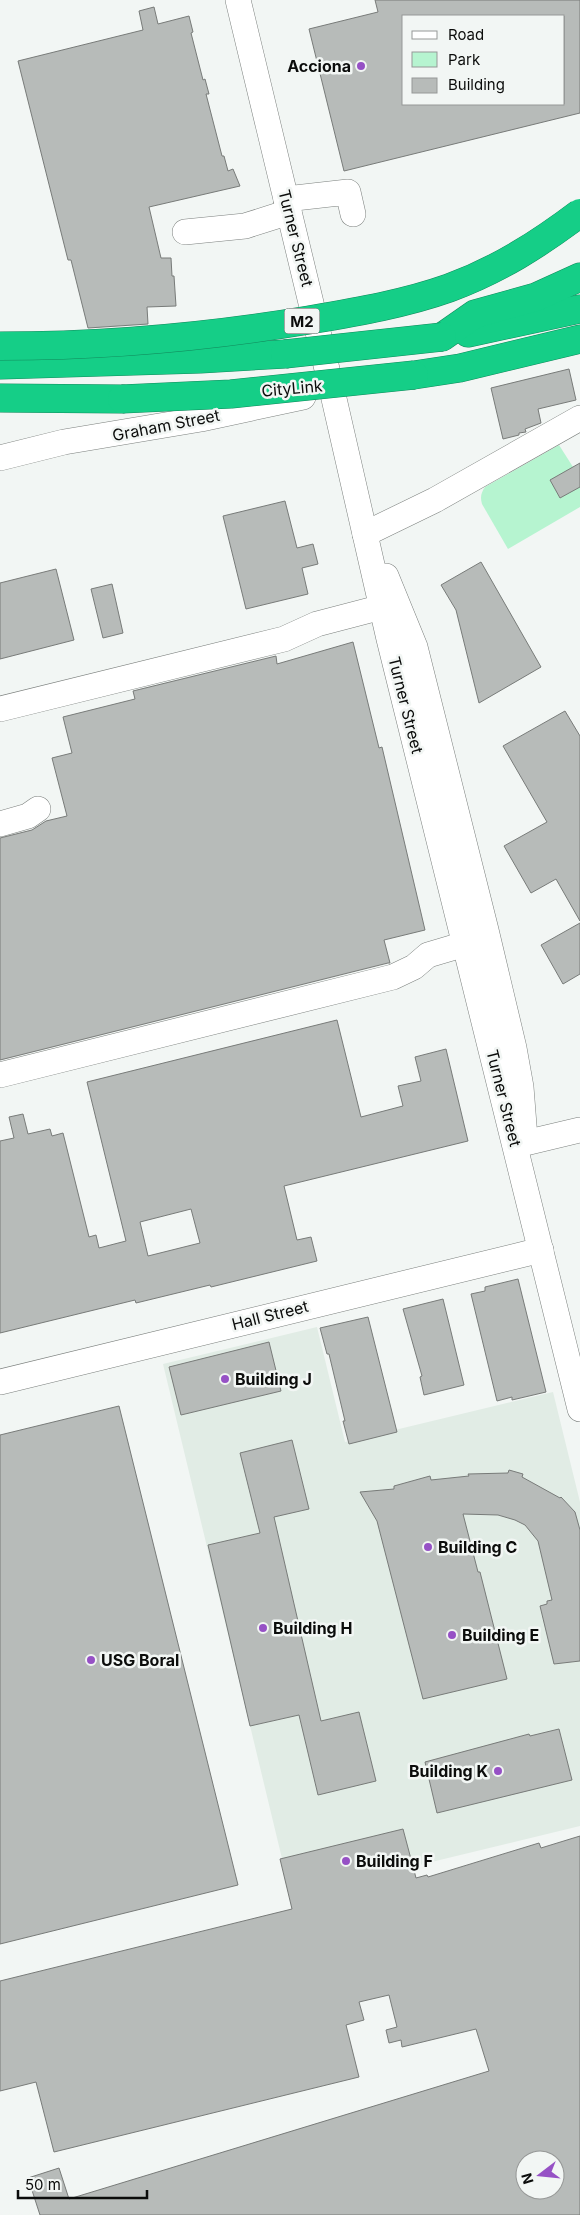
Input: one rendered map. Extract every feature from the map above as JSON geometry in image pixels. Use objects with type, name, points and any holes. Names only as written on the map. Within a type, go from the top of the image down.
[{"type":"highway","name":"M2","points":[[0,346],[136,341],[244,330],[389,305],[448,288],[508,262],[529,250],[580,213]]},
{"type":"highway","name":"M2","points":[[442,337],[475,314],[536,296],[580,277]]},
{"type":"highway","name":"M2","points":[[0,365],[276,355],[442,337],[580,309]]},
{"type":"highway","name":"CityLink","points":[[0,398],[122,399],[190,396],[356,382],[460,368],[580,339]]},
{"type":"street","name":"Turner Street","points":[[238,0],[332,390],[382,608],[541,1250],[572,1343],[580,1409]]},
{"type":"street","points":[[185,232],[245,226],[288,205],[348,192],[353,214]]},
{"type":"street","name":"Graham Street","points":[[0,458],[64,442],[201,419],[332,390]]},
{"type":"street","points":[[526,1187],[522,1094],[514,1048],[421,668],[401,610],[365,534],[450,492],[580,418]]},
{"type":"street","points":[[0,709],[284,639],[316,624],[382,608]]},
{"type":"street","points":[[0,824],[28,816],[38,809]]},
{"type":"street","points":[[0,1074],[393,977],[414,967],[428,955],[465,944]]},
{"type":"street","points":[[525,1143],[580,1130]]},
{"type":"street","name":"Hall Street","points":[[0,1382],[541,1250]]},
{"type":"shaded area","points":[[317,1327],[345,1442],[553,1392],[580,1502],[580,1826],[291,1896],[163,1364]]},
{"type":"green space","points":[[559,445],[580,478],[580,507],[508,549],[482,504],[481,497],[483,491],[485,487]]},
{"type":"building","name":"Acciona","points":[[375,0],[580,0],[580,113],[344,171],[309,29],[378,12]]},
{"type":"building","points":[[154,7],[158,24],[189,16],[193,32],[191,33],[203,80],[205,79],[209,94],[206,94],[222,156],[224,156],[228,171],[233,169],[240,186],[149,207],[161,258],[171,258],[176,306],[147,307],[148,324],[88,328],[71,260],[68,260],[18,61],[143,30],[139,11]]},
{"type":"building","points":[[569,369],[576,400],[538,409],[541,423],[525,429],[526,432],[519,433],[519,435],[503,439],[491,388]]},
{"type":"building","points":[[580,463],[580,487],[560,498],[550,480]]},
{"type":"building","points":[[285,501],[297,548],[313,544],[318,564],[302,568],[308,594],[246,609],[223,516]]},
{"type":"building","points":[[481,562],[541,667],[479,703],[456,610],[441,585]]},
{"type":"building","points":[[56,569],[74,640],[0,659],[0,583]]},
{"type":"building","points":[[112,584],[123,633],[103,638],[91,589]]},
{"type":"building","points":[[353,642],[379,748],[382,747],[425,930],[384,940],[390,963],[0,1060],[0,838],[32,830],[46,821],[67,816],[52,758],[72,753],[63,717],[135,699],[133,691],[276,656],[277,664]]},
{"type":"building","points":[[565,711],[580,736],[580,921],[556,879],[531,893],[504,846],[547,822],[503,746]]},
{"type":"building","points":[[580,923],[580,974],[563,984],[541,945]]},
{"type":"building","points":[[337,1020],[361,1117],[403,1106],[398,1086],[421,1081],[415,1057],[446,1049],[468,1141],[284,1186],[297,1240],[311,1237],[317,1261],[211,1287],[210,1285],[136,1303],[135,1300],[0,1333],[0,1141],[14,1138],[9,1117],[23,1114],[28,1134],[50,1129],[52,1136],[63,1133],[89,1237],[96,1235],[99,1248],[126,1241],[87,1082]],"holes":[[[191,1209],[200,1243],[148,1256],[140,1222]]]},
{"type":"building","points":[[518,1279],[546,1392],[512,1400],[512,1397],[497,1401],[471,1294],[485,1291],[485,1287]]},
{"type":"building","points":[[443,1299],[464,1385],[424,1395],[420,1377],[422,1376],[403,1309]]},
{"type":"building","points":[[368,1317],[397,1432],[349,1444],[329,1354],[327,1354],[320,1328]]},
{"type":"building","name":"Building J","points":[[269,1342],[281,1391],[181,1415],[169,1367]]},
{"type":"building","name":"USG Boral","points":[[119,1406],[238,1885],[0,1944],[0,1435]]},
{"type":"building","name":"Building H","points":[[292,1440],[309,1509],[274,1517],[321,1721],[359,1712],[376,1781],[318,1795],[299,1715],[250,1726],[208,1545],[260,1533],[240,1453]]},
{"type":"building","points":[[509,1470],[523,1474],[522,1477],[561,1497],[575,1512],[580,1530],[580,1661],[554,1664],[540,1606],[552,1600],[538,1541],[525,1525],[515,1520],[498,1515],[463,1514],[507,1679],[423,1699],[377,1521],[360,1492],[394,1489],[394,1486],[430,1476],[431,1480],[469,1476],[468,1474],[508,1473]]},
{"type":"building","name":"Building K","points":[[559,1729],[572,1780],[437,1813],[425,1762],[529,1734],[530,1736]]},
{"type":"building","points":[[403,1829],[416,1878],[427,1875],[428,1877],[539,1843],[541,1848],[580,1836],[580,2215],[40,2215],[28,2178],[59,2168],[69,2199],[489,2071],[476,2029],[402,2047],[401,2040],[389,2043],[386,2030],[397,2027],[389,1995],[359,2002],[364,2020],[346,2025],[359,2077],[54,2152],[36,2082],[0,2091],[0,1981],[292,1909],[280,1859]]},
{"type":"place","name":"Acciona","points":[[361,66]]},
{"type":"place","name":"Building J","points":[[225,1379]]},
{"type":"place","name":"Building C","points":[[428,1547]]},
{"type":"place","name":"Building H","points":[[263,1628]]},
{"type":"place","name":"Building E","points":[[452,1635]]},
{"type":"place","name":"USG Boral","points":[[91,1660]]},
{"type":"place","name":"Building K","points":[[498,1771]]},
{"type":"place","name":"Building F","points":[[346,1861]]}]
